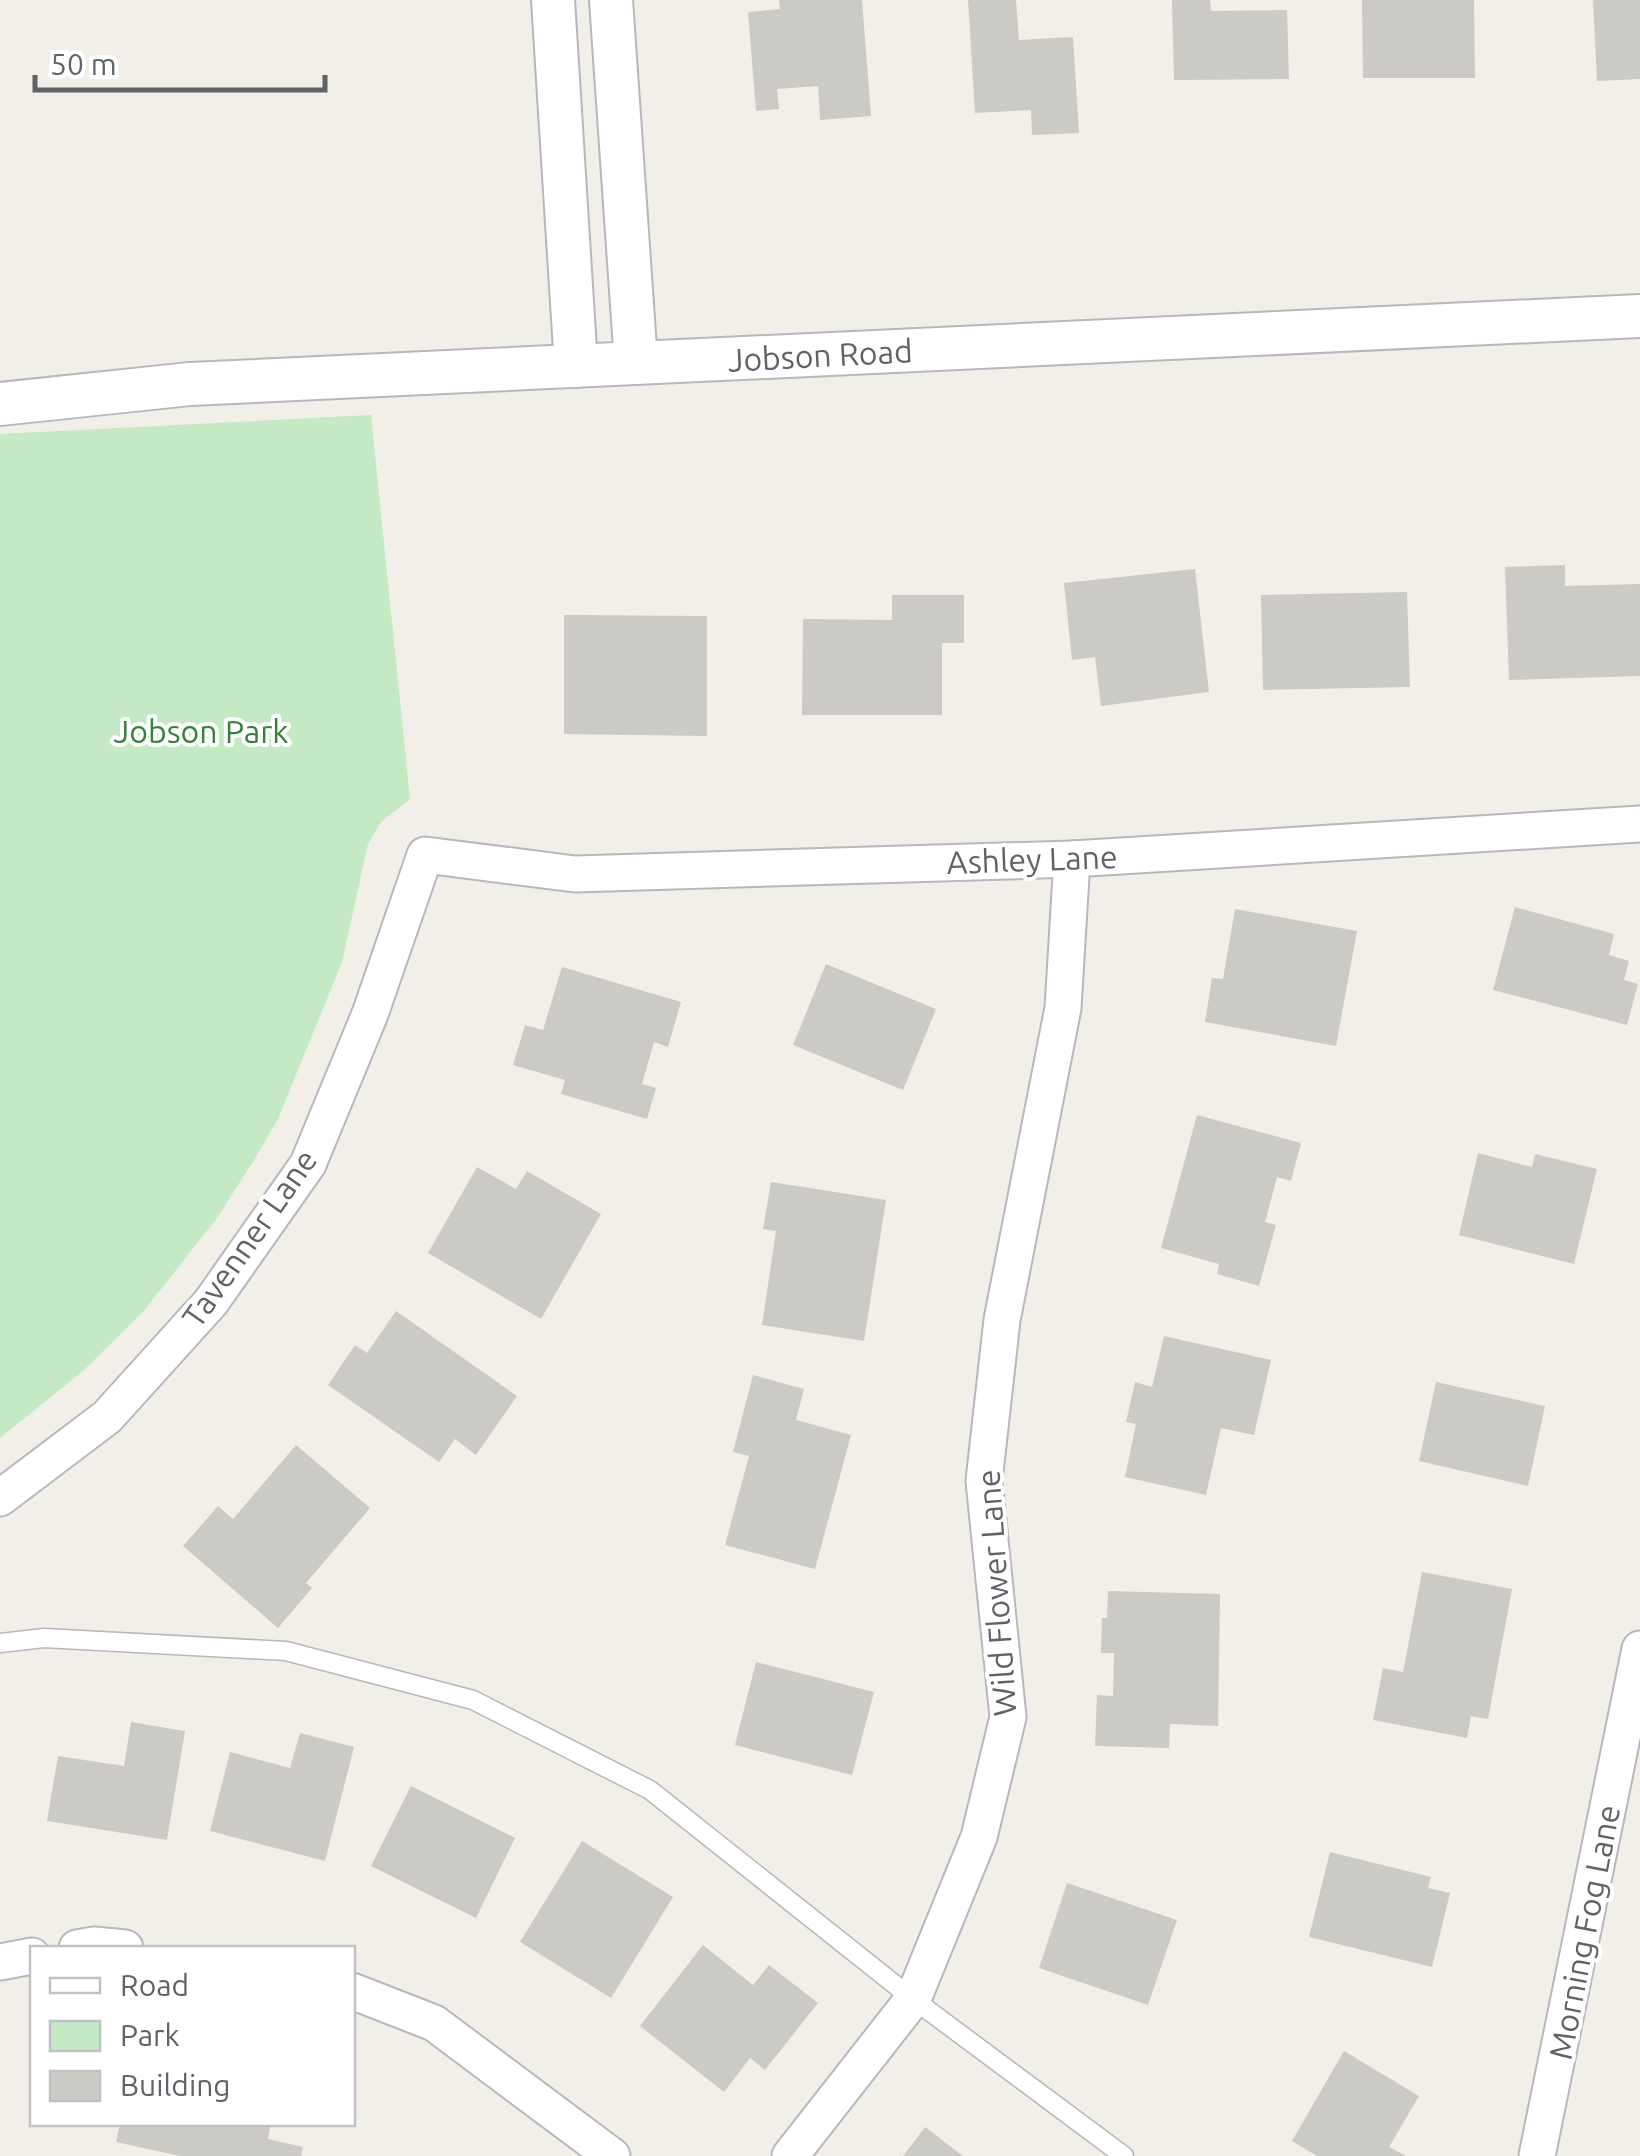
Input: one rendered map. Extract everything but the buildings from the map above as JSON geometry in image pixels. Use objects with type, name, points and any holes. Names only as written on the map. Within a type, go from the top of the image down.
[{"type":"street","points":[[554,0],[576,366]]},
{"type":"street","points":[[611,0],[636,363]]},
{"type":"street","name":"Jobson Road","points":[[0,404],[190,384],[1640,316]]},
{"type":"street","name":"Ashley Lane","points":[[425,855],[575,874],[1072,859],[1640,824]]},
{"type":"street","name":"Tavenner Lane","points":[[0,1498],[107,1417],[211,1302],[308,1164],[370,1014],[425,855]]},
{"type":"street","name":"Wild Flower Lane","points":[[790,2156],[914,1999],[979,1837],[1008,1717],[984,1481],[1002,1320],[1063,1008],[1072,859]]},
{"type":"street","name":"Morning Fog Lane","points":[[1537,2156],[1640,1649]]},
{"type":"street","points":[[0,1962],[30,1956]]},
{"type":"street","points":[[355,1993],[434,2024],[612,2156]]},
{"type":"lane","points":[[0,1643],[44,1638],[286,1651],[472,1700],[650,1790],[914,1999],[1124,2156]]},
{"type":"green space","name":"Jobson Park","points":[[371,415],[410,799],[381,822],[368,844],[342,962],[278,1119],[217,1218],[143,1312],[83,1371],[0,1438],[0,434]]}]
